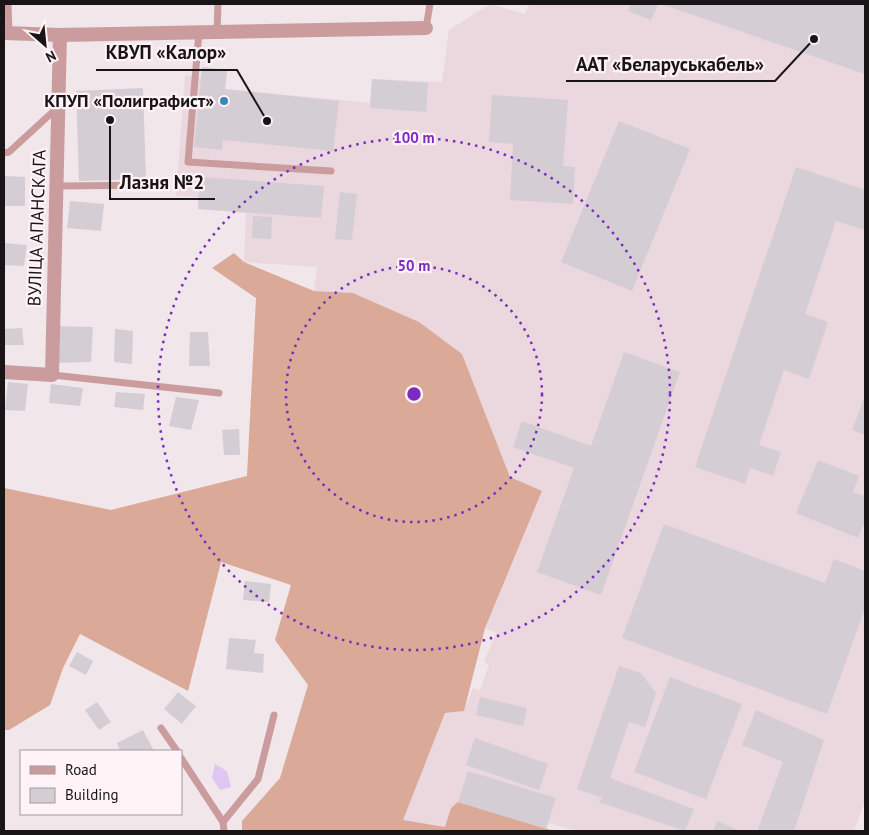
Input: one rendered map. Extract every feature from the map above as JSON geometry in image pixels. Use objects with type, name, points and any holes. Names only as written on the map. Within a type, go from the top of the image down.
[{"type":"street","points":[[6,33],[60,35],[426,28]]},
{"type":"street","name":"ВУЛІЦА АПАНСКАГА","points":[[52,375],[60,106],[60,35]]},
{"type":"street","points":[[4,372],[52,375]]},
{"type":"lane","points":[[6,33],[8,4]]},
{"type":"lane","points":[[217,32],[218,4]]},
{"type":"lane","points":[[426,28],[430,4]]},
{"type":"lane","points":[[199,32],[188,162],[331,171]]},
{"type":"lane","points":[[4,153],[9,152],[60,106]]},
{"type":"lane","points":[[57,186],[162,185]]},
{"type":"lane","points":[[52,375],[219,393]]},
{"type":"lane","points":[[223,822],[258,779],[274,715]]},
{"type":"lane","points":[[161,728],[176,750]]},
{"type":"lane","points":[[182,760],[223,822],[224,831]]},
{"type":"shaded area","points":[[490,4],[525,14],[529,4],[865,4],[865,801],[854,831],[576,831],[549,823],[546,829],[458,802],[451,808],[446,827],[402,821],[445,713],[464,711],[473,688],[480,690],[489,665],[484,662],[496,633],[485,628],[542,492],[510,477],[462,354],[419,322],[353,293],[314,291],[317,267],[244,262],[246,213],[198,209],[199,197],[176,196],[185,75],[201,78],[202,67],[227,70],[225,89],[370,103],[372,79],[442,82],[449,30]]},
{"type":"shaded area","points":[[234,253],[244,262],[314,291],[353,293],[419,322],[462,354],[510,477],[542,491],[485,628],[464,711],[445,713],[403,820],[445,827],[451,808],[458,802],[554,831],[242,831],[242,821],[280,778],[308,685],[275,640],[291,585],[221,562],[188,691],[80,634],[63,668],[50,705],[9,730],[4,730],[4,488],[111,510],[247,476],[256,298],[212,268]]},
{"type":"shaded area","points":[[215,764],[227,771],[231,787],[220,790],[212,778]]},
{"type":"building","points":[[631,4],[658,4],[651,20],[628,11]]},
{"type":"building","points":[[661,4],[865,4],[865,74]]},
{"type":"building","points":[[202,67],[227,70],[225,89],[339,101],[333,151],[223,140],[222,150],[194,147]]},
{"type":"building","points":[[372,79],[428,83],[426,112],[370,108]]},
{"type":"building","points":[[143,88],[146,179],[79,181],[76,91]]},
{"type":"building","points":[[492,95],[568,100],[563,166],[575,167],[573,204],[510,200],[513,144],[489,142]]},
{"type":"building","points":[[619,121],[690,149],[632,291],[561,262]]},
{"type":"building","points":[[796,167],[865,190],[865,230],[836,221],[805,314],[828,322],[809,379],[784,370],[759,445],[781,452],[773,476],[750,468],[745,484],[695,467]]},
{"type":"building","points":[[4,176],[25,177],[25,206],[4,206]]},
{"type":"building","points":[[200,177],[324,186],[321,218],[198,209]]},
{"type":"building","points":[[340,192],[357,194],[352,240],[335,239]]},
{"type":"building","points":[[70,201],[104,204],[101,231],[67,228]]},
{"type":"building","points":[[253,216],[272,217],[271,239],[252,238]]},
{"type":"building","points":[[4,243],[27,245],[24,266],[4,265]]},
{"type":"building","points":[[55,326],[93,327],[91,362],[56,363]]},
{"type":"building","points":[[22,328],[24,345],[4,345],[4,329]]},
{"type":"building","points":[[115,329],[133,331],[132,364],[114,362]]},
{"type":"building","points":[[190,332],[208,332],[210,366],[189,366]]},
{"type":"building","points":[[624,352],[680,372],[601,595],[537,572],[574,468],[513,447],[522,421],[591,446]]},
{"type":"building","points":[[8,382],[28,384],[25,411],[5,410]]},
{"type":"building","points":[[51,384],[83,388],[80,406],[49,403]]},
{"type":"building","points":[[116,392],[145,394],[143,410],[114,407]]},
{"type":"building","points":[[865,396],[865,435],[852,430]]},
{"type":"building","points":[[176,397],[199,400],[191,430],[169,426]]},
{"type":"building","points":[[239,429],[240,455],[224,455],[222,430]]},
{"type":"building","points":[[818,460],[859,476],[853,492],[865,496],[865,521],[858,538],[796,513]]},
{"type":"building","points":[[664,524],[825,583],[834,559],[865,571],[865,608],[827,714],[622,638]]},
{"type":"building","points":[[245,581],[271,584],[269,602],[243,600]]},
{"type":"building","points":[[229,638],[256,640],[254,653],[264,654],[263,673],[226,669]]},
{"type":"building","points":[[77,652],[93,661],[86,675],[69,666]]},
{"type":"building","points":[[619,666],[641,673],[656,693],[645,727],[629,722],[610,778],[694,809],[685,831],[599,802],[603,798],[577,789]]},
{"type":"building","points":[[670,677],[742,704],[706,799],[634,772]]},
{"type":"building","points":[[178,692],[196,706],[182,724],[164,709]]},
{"type":"building","points":[[480,697],[527,708],[523,726],[476,715]]},
{"type":"building","points":[[97,702],[111,722],[99,730],[85,710]]},
{"type":"building","points":[[756,710],[824,740],[794,831],[765,831],[758,829],[783,762],[742,745]]},
{"type":"building","points":[[143,730],[153,750],[120,750],[117,743]]},
{"type":"building","points":[[475,738],[548,764],[539,790],[466,765]]},
{"type":"building","points":[[468,771],[556,798],[546,829],[458,802]]},
{"type":"building","points":[[717,821],[740,831],[713,831]]},
{"type":"place","name":"ААТ «Беларуськабель»","points":[[814,39]]},
{"type":"place","name":"КПУП «Полиграфист»","points":[[224,101]]},
{"type":"place","name":"Лазня №2","points":[[110,120]]},
{"type":"place","name":"КВУП «Калор»","points":[[267,121]]}]
